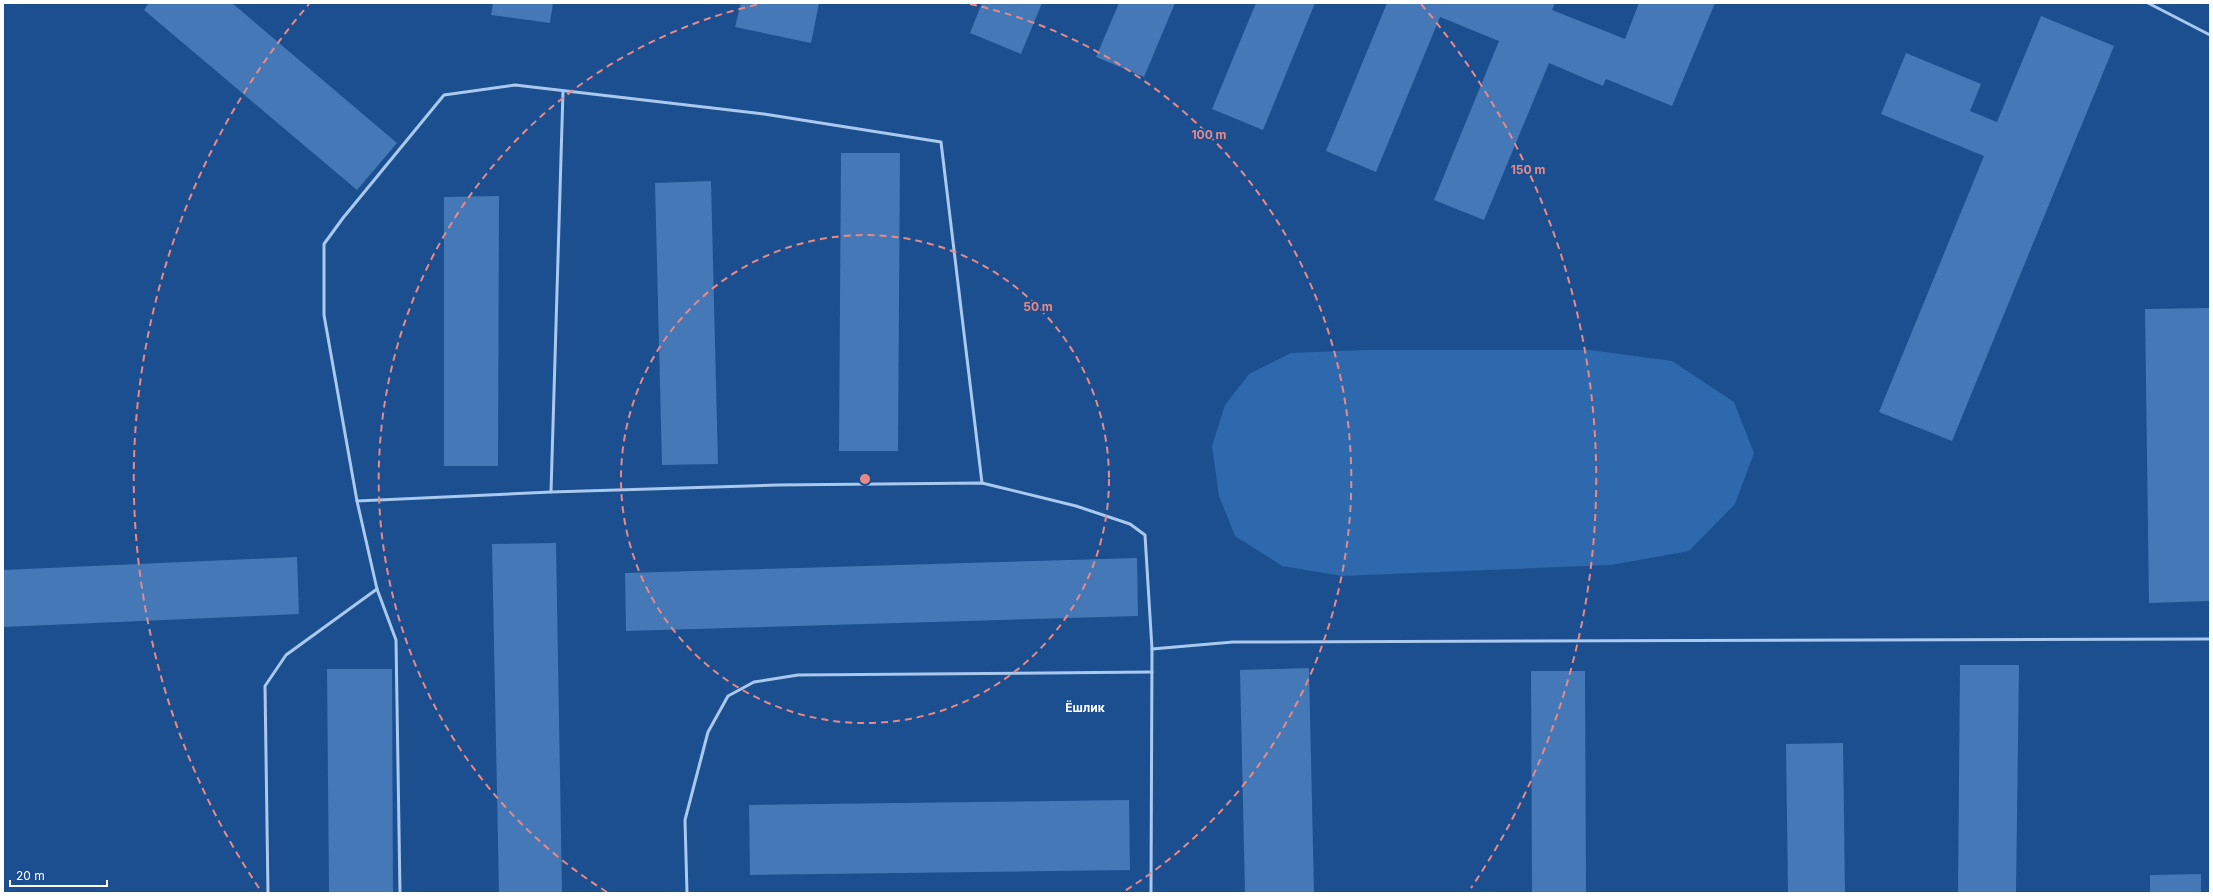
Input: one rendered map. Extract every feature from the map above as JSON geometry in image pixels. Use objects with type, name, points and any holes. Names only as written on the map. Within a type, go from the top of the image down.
[{"type":"lane","points":[[2148,3],[2210,35]]},
{"type":"lane","points":[[400,893],[396,640],[377,589],[357,500],[324,315],[324,244],[343,218],[444,95],[515,85],[764,114],[941,142],[982,484]]},
{"type":"lane","points":[[551,492],[563,91]]},
{"type":"lane","points":[[357,500],[777,485],[982,484],[1076,506],[1130,524],[1144,535],[1152,649],[1151,893]]},
{"type":"lane","points":[[268,893],[265,686],[286,655],[377,589]]},
{"type":"lane","points":[[1152,649],[1233,642],[2210,639]]},
{"type":"lane","points":[[687,893],[685,820],[708,732],[728,696],[754,682],[798,675],[1152,672]]},
{"type":"shaded area","points":[[1366,350],[1590,350],[1672,361],[1734,402],[1754,453],[1735,504],[1689,551],[1611,565],[1342,576],[1282,566],[1235,536],[1219,496],[1212,446],[1225,405],[1249,374],[1291,353]]},
{"type":"building","points":[[149,3],[232,3],[397,143],[357,190],[144,10]]},
{"type":"building","points":[[493,3],[553,3],[550,23],[491,15]]},
{"type":"building","points":[[741,3],[819,3],[811,43],[735,27]]},
{"type":"building","points":[[982,3],[1042,3],[1021,54],[970,33]]},
{"type":"building","points":[[1119,3],[1175,3],[1144,77],[1096,57]]},
{"type":"building","points":[[1256,3],[1315,3],[1263,130],[1212,109]]},
{"type":"building","points":[[1387,3],[1555,3],[1552,10],[1625,39],[1639,3],[1715,3],[1672,106],[1606,79],[1603,86],[1549,63],[1484,220],[1434,200],[1499,41],[1440,17],[1376,172],[1326,151]]},
{"type":"building","points":[[2041,16],[2114,46],[1952,441],[1879,412],[1984,156],[1881,114],[1906,53],[1981,84],[1970,111],[1997,122]]},
{"type":"building","points":[[841,153],[900,153],[898,451],[839,451]]},
{"type":"building","points":[[711,181],[718,464],[662,465],[655,183]]},
{"type":"building","points":[[499,196],[498,466],[444,466],[444,197]]},
{"type":"building","points":[[2210,308],[2210,601],[2149,603],[2145,309]]},
{"type":"building","points":[[556,543],[562,893],[499,893],[492,544]]},
{"type":"building","points":[[297,557],[299,614],[3,627],[3,570]]},
{"type":"building","points":[[1137,558],[1138,616],[626,631],[625,573]]},
{"type":"building","points":[[1960,665],[2019,665],[2016,893],[1958,893]]},
{"type":"building","points":[[1309,668],[1314,893],[1245,893],[1240,670]]},
{"type":"building","points":[[327,669],[392,669],[393,893],[329,893]]},
{"type":"building","points":[[1531,671],[1585,671],[1586,893],[1532,893]]},
{"type":"building","points":[[1843,743],[1845,893],[1788,893],[1786,744]]},
{"type":"building","points":[[1129,800],[1130,870],[750,875],[749,805]]},
{"type":"building","points":[[2201,874],[2201,893],[2150,893],[2150,875]]},
{"type":"district","name":"Ёшлик","points":[[1085,708]]}]
